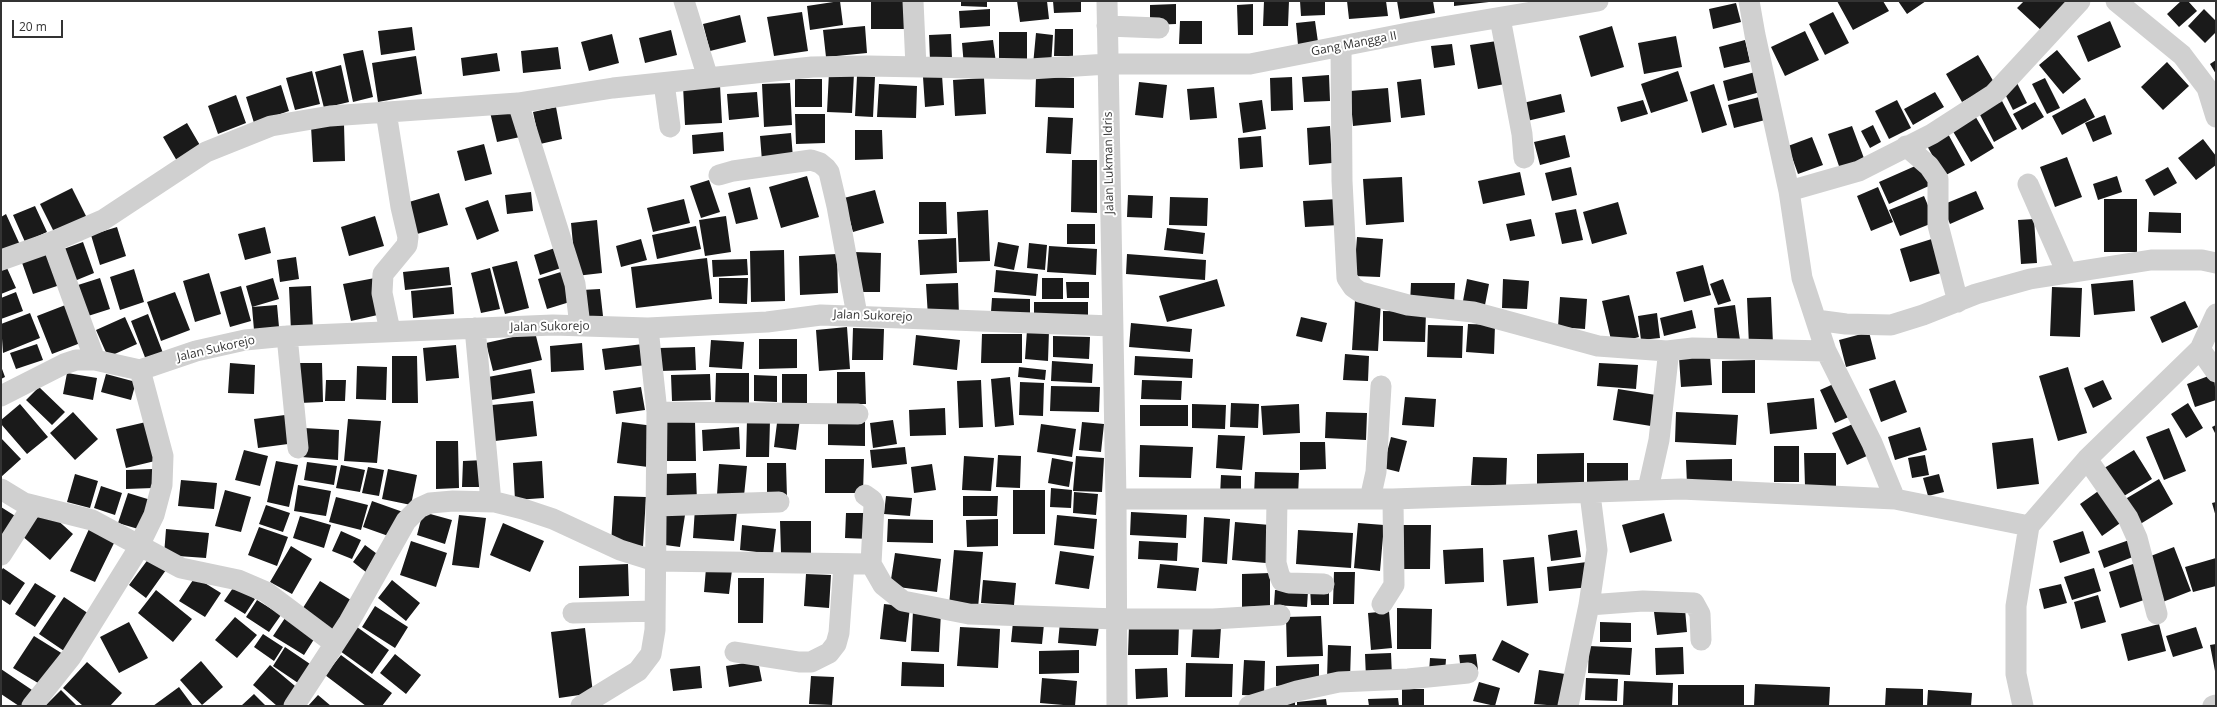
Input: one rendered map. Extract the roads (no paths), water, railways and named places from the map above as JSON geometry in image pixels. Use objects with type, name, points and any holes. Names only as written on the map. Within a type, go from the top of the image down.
[{"type":"street","points":[[684,1],[708,78]]},
{"type":"street","points":[[913,1],[916,68]]},
{"type":"street","name":"Jalan Lukman Idris","points":[[1107,1],[1116,499],[1117,706]]},
{"type":"street","name":"Gang Mangga II","points":[[1,260],[52,242],[102,220],[206,152],[271,126],[330,116],[518,103],[613,88],[812,67],[868,66],[1030,69],[1108,64],[1250,64],[1341,46],[1598,1]]},
{"type":"street","points":[[1749,1],[1789,191],[1802,278],[1826,351],[1872,443],[1895,499]]},
{"type":"street","points":[[1789,191],[1859,171],[1932,134],[1994,94],[2080,1]]},
{"type":"street","points":[[2116,1],[2182,55],[2207,88],[2216,117]]},
{"type":"street","points":[[1500,18],[1522,134],[1524,158]]},
{"type":"street","points":[[1107,26],[1159,28]]},
{"type":"street","points":[[1341,46],[1342,181],[1347,278],[1353,287],[1364,293],[1408,305],[1473,312],[1598,346],[1667,351],[1693,348],[1826,351]]},
{"type":"street","points":[[664,83],[670,127]]},
{"type":"street","points":[[518,103],[575,284],[580,326]]},
{"type":"street","points":[[386,112],[401,207],[408,237],[406,245],[383,274],[382,293],[390,332]]},
{"type":"street","points":[[1906,146],[1929,166],[1938,179],[1938,225],[1958,302]]},
{"type":"street","points":[[719,175],[733,171],[811,160],[820,163],[829,172],[857,315]]},
{"type":"street","points":[[2028,184],[2067,273]]},
{"type":"street","points":[[52,242],[95,360]]},
{"type":"street","points":[[1816,320],[1846,324],[1891,325],[1958,302],[1976,294],[2030,279],[2151,260],[2202,260],[2216,263]]},
{"type":"street","points":[[2023,706],[2016,674],[2016,606],[2029,526],[2087,459],[2200,349],[2216,314]]},
{"type":"street","name":"Jalan Sukorejo","points":[[140,370],[196,351],[245,340],[287,336],[475,328],[580,326],[648,328],[767,322],[821,315],[857,315],[1112,326]]},
{"type":"street","points":[[475,328],[491,502]]},
{"type":"street","points":[[581,706],[638,671],[651,654],[655,630],[657,412],[648,328]]},
{"type":"street","points":[[287,336],[298,448]]},
{"type":"street","points":[[2200,349],[2216,372]]},
{"type":"street","points":[[1648,490],[1661,426],[1668,358],[1667,351]]},
{"type":"street","points":[[1,396],[64,364],[76,360],[95,360],[140,370],[163,456],[162,485],[154,515],[139,544],[71,656],[32,706]]},
{"type":"street","points":[[1370,500],[1376,472],[1381,386]]},
{"type":"street","points":[[657,412],[858,414]]},
{"type":"street","points":[[2087,459],[2128,518],[2137,538],[2157,614]]},
{"type":"street","points":[[1,490],[24,503],[92,520],[181,568],[238,580],[266,592],[334,643]]},
{"type":"street","points":[[1116,499],[1370,500],[1590,494],[1648,490],[1895,499],[2029,526]]},
{"type":"street","points":[[1568,706],[1590,605],[1597,550],[1590,494]]},
{"type":"street","points":[[866,495],[872,500],[874,505],[871,564],[883,585],[904,601],[969,614],[1117,619],[1213,619],[1280,615]]},
{"type":"street","points":[[1277,499],[1276,563],[1282,580],[1289,583],[1324,584]]},
{"type":"street","points":[[1382,604],[1394,585],[1393,499]]},
{"type":"street","points":[[294,706],[352,615],[406,521],[419,508],[430,503],[453,501],[491,502],[524,509],[553,519],[620,550],[656,561],[871,564]]},
{"type":"street","points":[[656,506],[779,502]]},
{"type":"street","points":[[1,555],[33,505]]},
{"type":"street","points":[[735,652],[805,662],[811,662],[829,653],[836,644],[839,633],[844,564]]},
{"type":"street","points":[[1590,605],[1643,601],[1694,603],[1700,614],[1701,640]]},
{"type":"street","points":[[573,613],[655,611]]},
{"type":"street","points":[[1249,706],[1297,691],[1339,682],[1408,679],[1468,673]]}]
